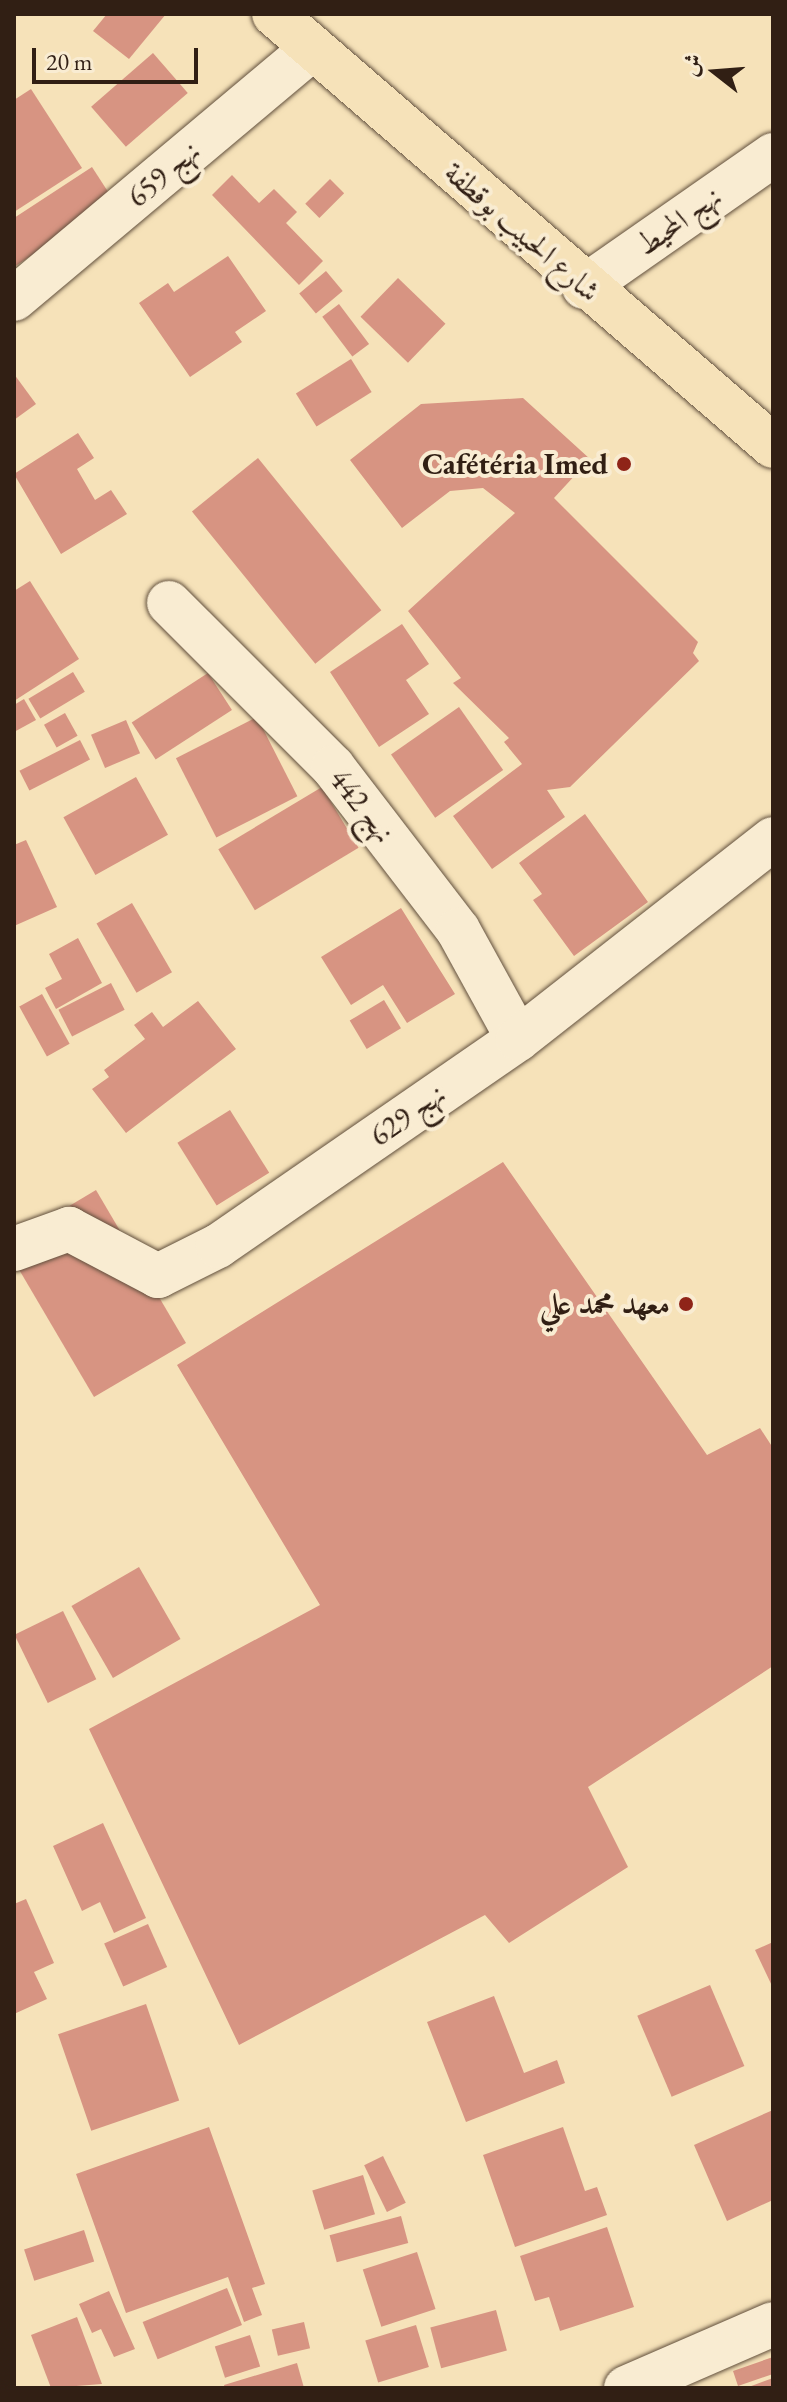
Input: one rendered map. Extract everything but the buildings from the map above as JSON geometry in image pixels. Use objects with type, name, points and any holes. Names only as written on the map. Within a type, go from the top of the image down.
[{"type":"main road","name":"شارع الحبيب بوقطفة","points":[[274,14],[584,287],[773,446]]},
{"type":"street","name":"نهج 659","points":[[14,299],[313,48]]},
{"type":"street","name":"نهج المحيط","points":[[584,287],[773,155]]},
{"type":"street","name":"نهج 442","points":[[169,603],[333,767],[458,930],[518,1039]]},
{"type":"street","name":"نهج 629","points":[[14,1249],[69,1229],[158,1276],[218,1246],[518,1039],[773,839]]},
{"type":"street","points":[[626,2388],[773,2324]]},
{"type":"place","name":"Cafétéria Imed","points":[[624,464]]},
{"type":"place","name":"معهد محمد علي","points":[[686,1304]]}]
